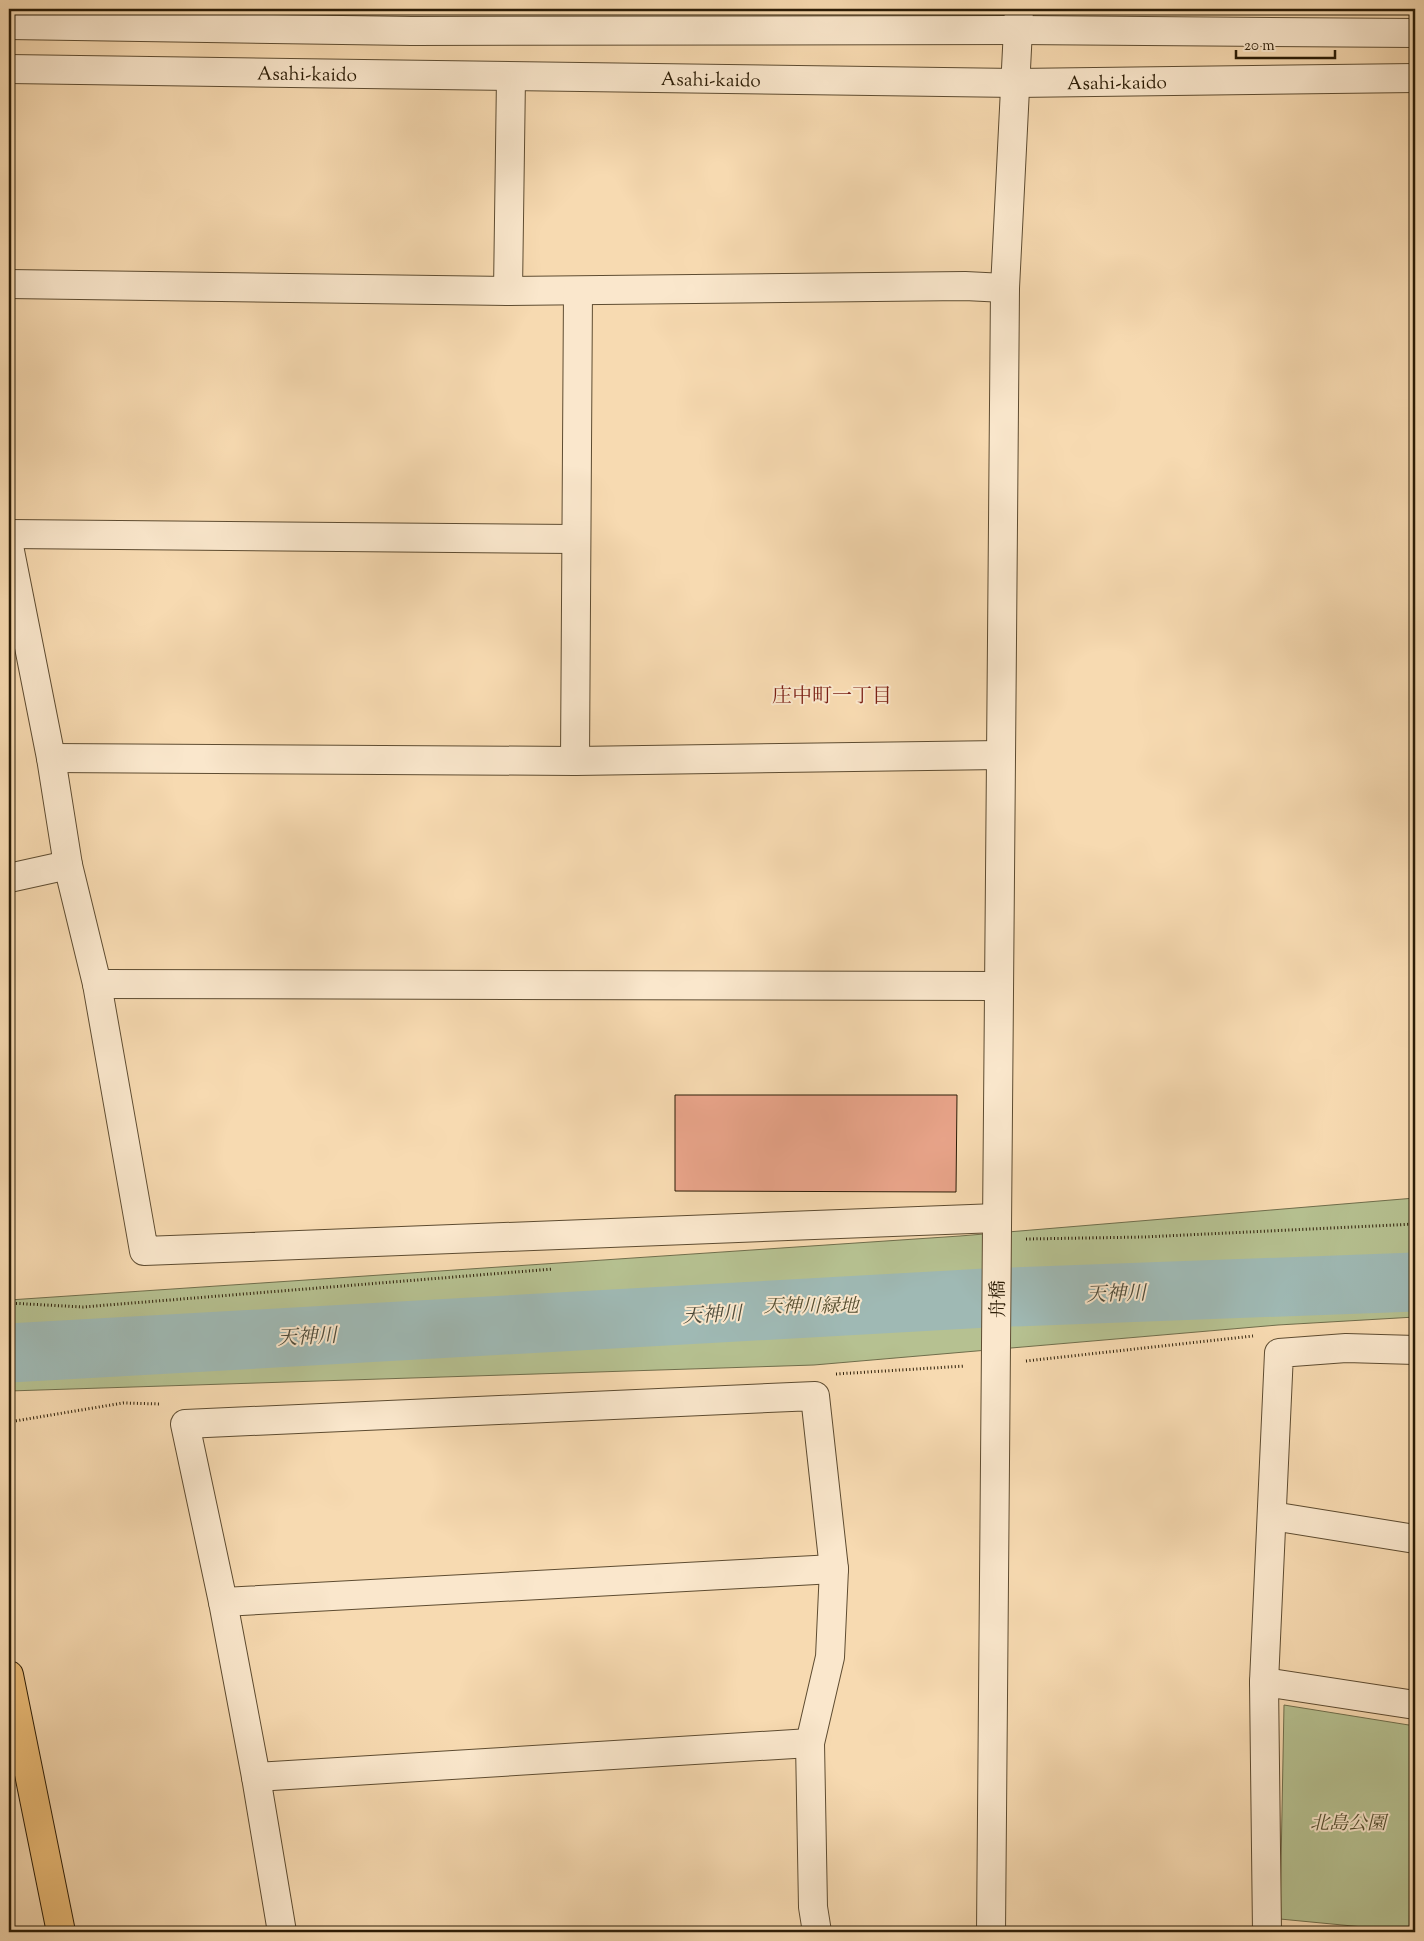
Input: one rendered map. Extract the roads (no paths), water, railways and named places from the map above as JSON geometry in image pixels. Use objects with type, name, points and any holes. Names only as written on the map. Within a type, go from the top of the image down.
[{"type":"main road","points":[[9,1676],[61,1932]]},
{"type":"street","points":[[9,25],[412,20],[1019,19],[1415,33]]},
{"type":"street","name":"舟橋","points":[[991,1932],[1005,288],[1019,19]]},
{"type":"street","name":"Asahi-kaido","points":[[9,70],[1016,82],[1415,78]]},
{"type":"street","points":[[508,291],[511,77]]},
{"type":"street","points":[[9,284],[508,291],[965,286],[1005,288]]},
{"type":"street","points":[[574,762],[578,291]]},
{"type":"street","points":[[9,534],[575,539]]},
{"type":"street","points":[[9,546],[51,758],[68,865],[97,984],[144,1251],[997,1234]]},
{"type":"street","points":[[51,758],[574,762],[1001,755]]},
{"type":"street","points":[[9,878],[68,865]]},
{"type":"street","points":[[97,984],[999,986]]},
{"type":"street","points":[[1267,1932],[1264,1682],[1279,1352],[1346,1348],[1415,1350]]},
{"type":"street","points":[[282,1932],[256,1777],[223,1602],[185,1424],[815,1396],[834,1569],[830,1657],[810,1743],[812,1907],[817,1932]]},
{"type":"street","points":[[1272,1516],[1415,1540]]},
{"type":"street","points":[[223,1602],[834,1569]]},
{"type":"street","points":[[1264,1682],[1415,1705]]},
{"type":"street","points":[[256,1777],[810,1743]]},
{"type":"waterway","name":"天神川","points":[[9,1353],[986,1298],[1415,1282]]},
{"type":"district","name":"庄中町一丁目","points":[[832,695]]},
{"type":"park label","name":"天神川緑地","points":[[811,1305]]},
{"type":"park label","name":"北島公園","points":[[1348,1822]]}]
